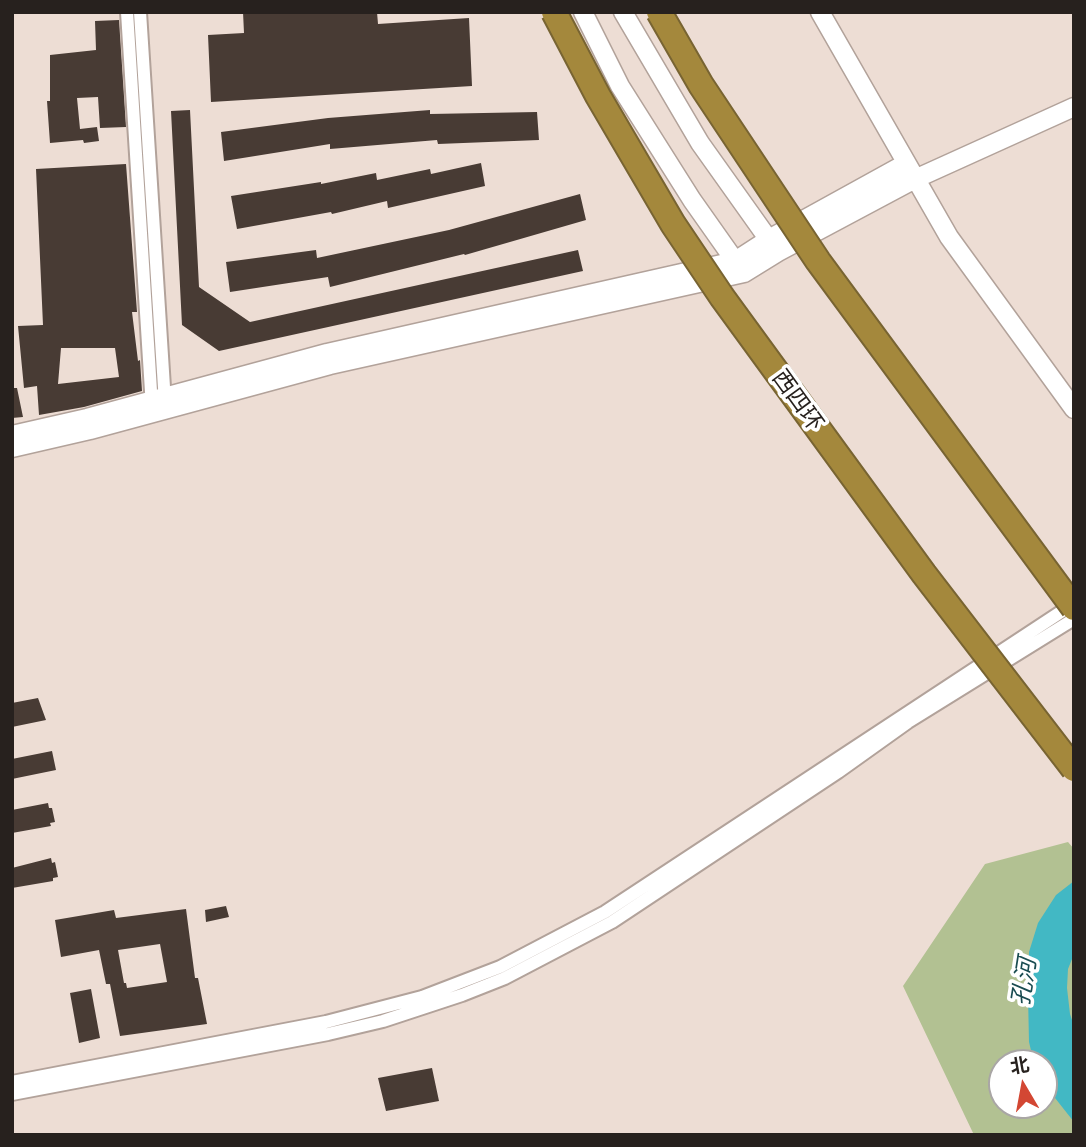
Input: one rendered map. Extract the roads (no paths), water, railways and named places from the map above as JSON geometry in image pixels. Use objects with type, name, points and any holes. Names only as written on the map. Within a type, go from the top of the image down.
[{"type":"highway","name":"西四环","points":[[554,12],[598,96],[666,213],[722,297],[924,574],[1074,769]]},
{"type":"highway","points":[[659,12],[701,85],[818,261],[1074,606]]},
{"type":"street","points":[[127,12],[159,405]]},
{"type":"street","points":[[140,12],[159,405]]},
{"type":"street","points":[[583,12],[620,86],[692,200],[740,267]]},
{"type":"street","points":[[623,12],[699,143],[773,246]]},
{"type":"street","points":[[820,12],[949,237],[1074,409]]},
{"type":"street","points":[[12,435],[159,405],[740,267],[773,246],[910,172],[1074,107]]},
{"type":"street","points":[[12,448],[159,405]]},
{"type":"street","points":[[12,1082],[326,1023],[422,997],[500,967],[605,912],[1074,606]]},
{"type":"street","points":[[12,1094],[350,1029],[426,1008],[505,978],[612,922],[838,772],[908,722],[1074,619]]},
{"type":"water","points":[[1074,881],[1074,954],[1068,969],[1067,988],[1074,1026],[1074,1122],[1058,1102],[1058,1049],[1031,1049],[1029,1042],[1029,952],[1038,923],[1056,895]]},
{"type":"water label","name":"孔河","points":[[1025,982]]}]
